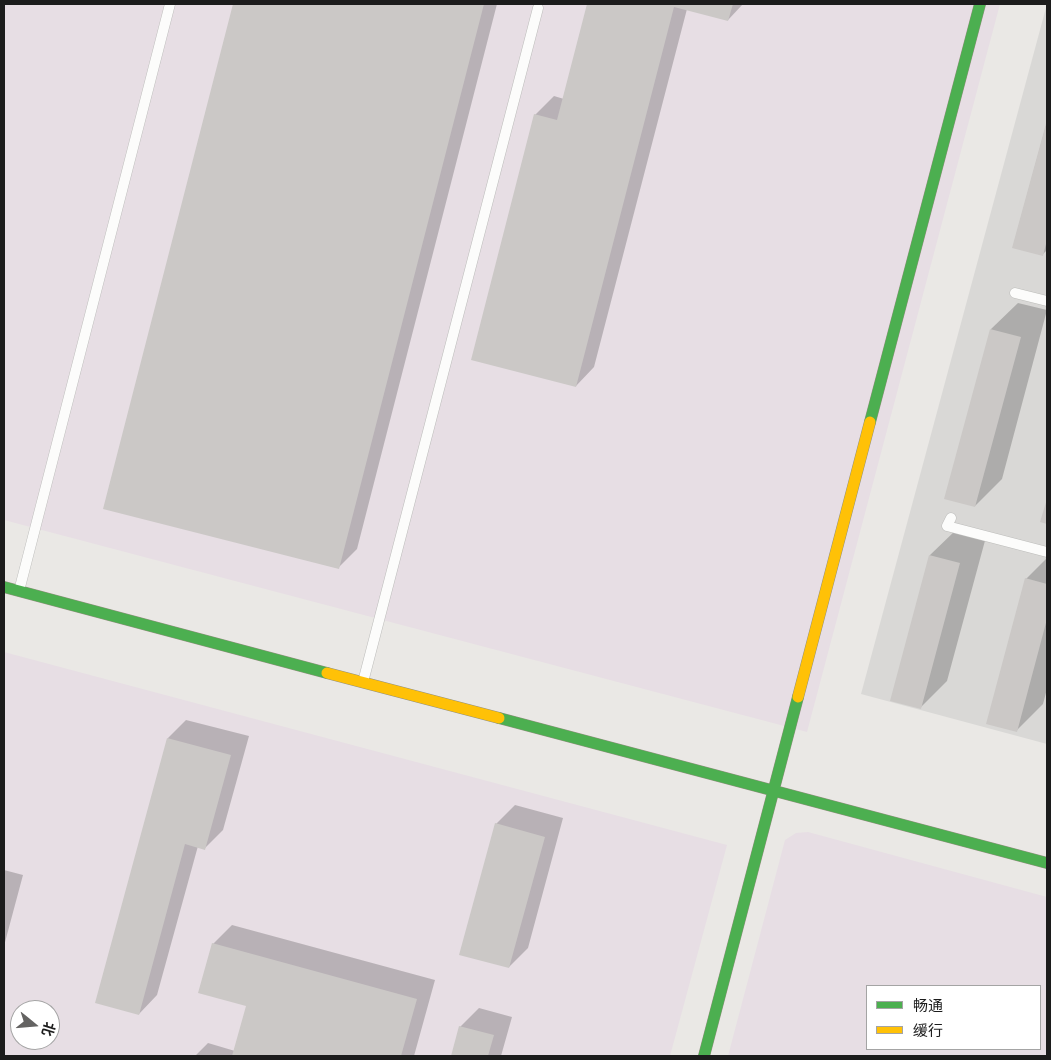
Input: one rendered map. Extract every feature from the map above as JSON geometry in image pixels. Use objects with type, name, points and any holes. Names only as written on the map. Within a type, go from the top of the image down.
[{"type":"street","points":[[704,1056],[980,4]]},
{"type":"street","points":[[4,587],[1047,863]]},
{"type":"lane","points":[[19,591],[170,4]]},
{"type":"lane","points":[[363,682],[538,8]]},
{"type":"lane","points":[[1015,293],[1047,301]]},
{"type":"lane","points":[[951,518],[947,526],[1047,552]]},
{"type":"shaded area","points":[[4,4],[1000,4],[807,732],[4,520]]},
{"type":"shaded area","points":[[1047,4],[1047,744],[861,694]]},
{"type":"shaded area","points":[[4,652],[727,845],[670,1056],[4,1056]]},
{"type":"shaded area","points":[[808,832],[1047,897],[1047,1056],[728,1056],[785,840],[796,833]]},
{"type":"building","points":[[233,4],[484,4],[339,569],[103,509]]},
{"type":"building","points":[[587,4],[733,4],[728,21],[674,7],[576,387],[471,360],[534,114],[557,120]]},
{"type":"building","points":[[1047,120],[1047,240],[1043,256],[1012,248]]},
{"type":"building","points":[[990,329],[1021,337],[975,507],[944,499]]},
{"type":"building","points":[[1047,499],[1047,524],[1040,522]]},
{"type":"building","points":[[929,555],[960,563],[921,709],[890,701]]},
{"type":"building","points":[[1025,578],[1047,584],[1047,619],[1017,732],[986,724]]},
{"type":"building","points":[[167,738],[231,755],[205,850],[185,844],[139,1015],[95,1003]]},
{"type":"building","points":[[495,823],[545,837],[509,968],[459,955]]},
{"type":"building","points":[[212,943],[417,999],[401,1056],[232,1056],[246,1006],[198,993]]},
{"type":"building","points":[[459,1026],[494,1035],[488,1056],[451,1056]]},
{"type":"traffic: fast","points":[[870,422],[980,4]]},
{"type":"traffic: fast","points":[[4,587],[327,673]]},
{"type":"traffic: fast","points":[[704,1056],[798,697]]},
{"type":"traffic: fast","points":[[499,718],[1047,863]]},
{"type":"traffic: slow","points":[[798,697],[870,422]]},
{"type":"traffic: slow","points":[[327,673],[499,718]]}]
